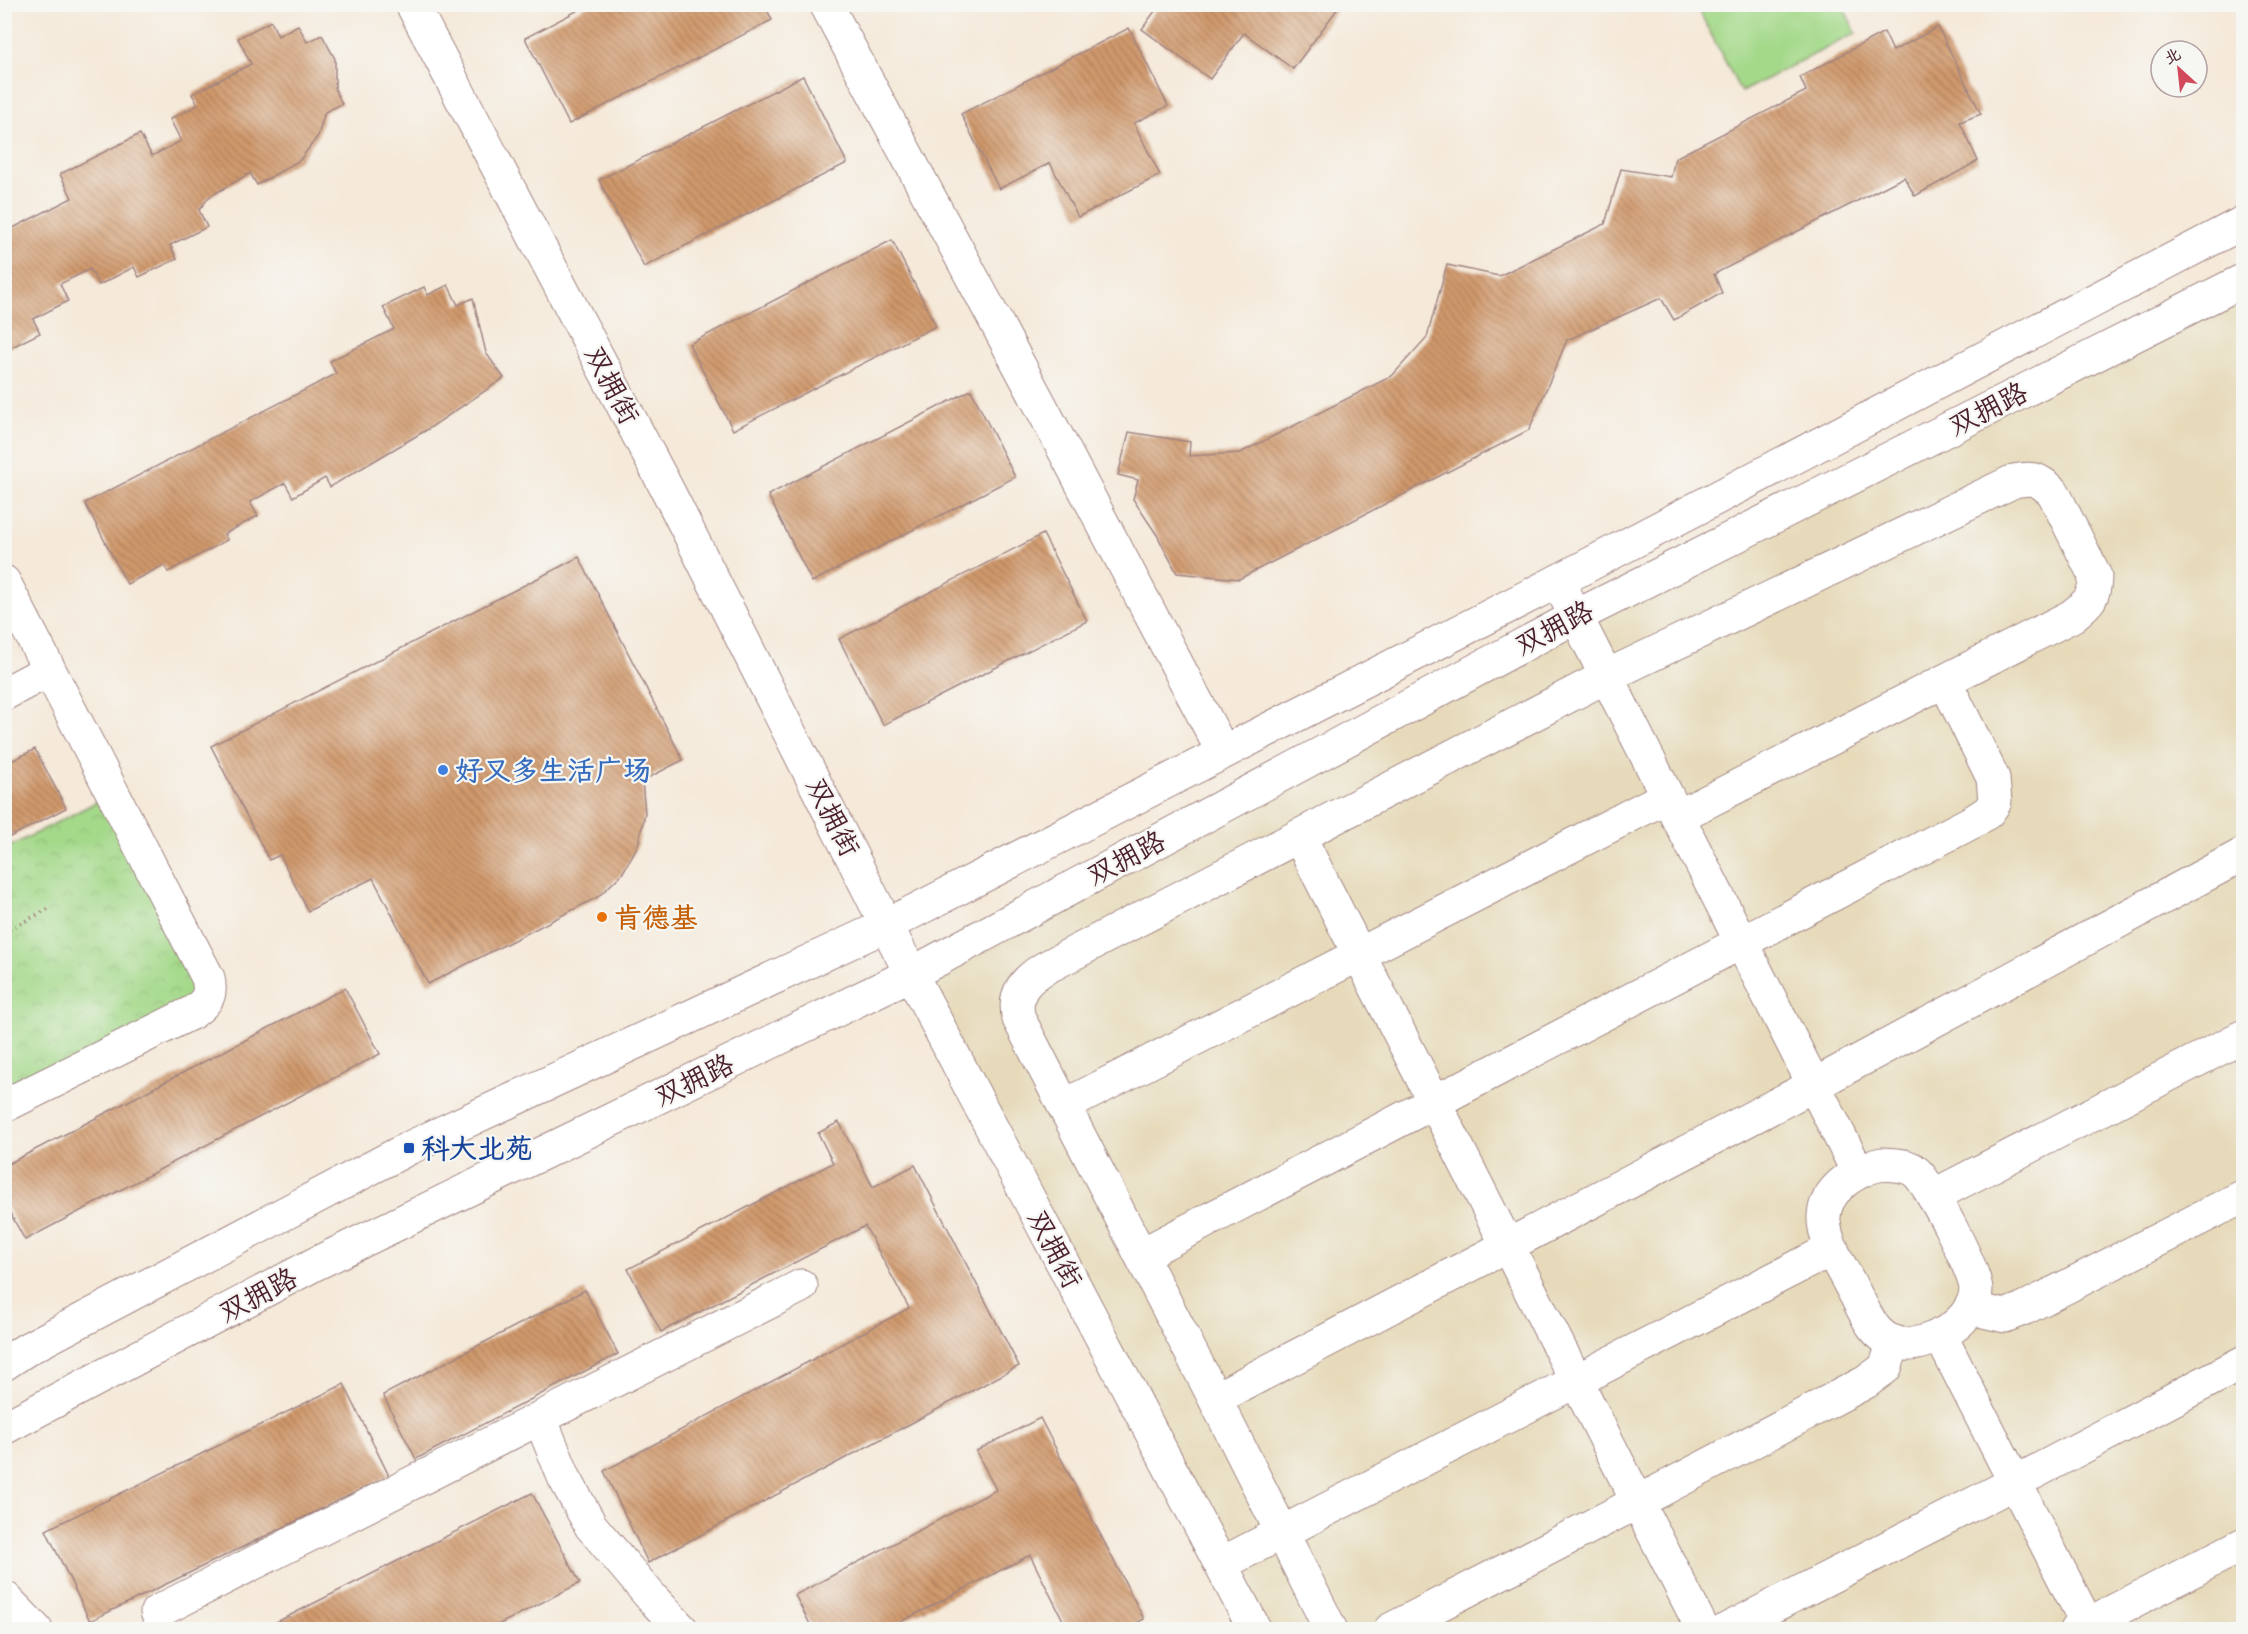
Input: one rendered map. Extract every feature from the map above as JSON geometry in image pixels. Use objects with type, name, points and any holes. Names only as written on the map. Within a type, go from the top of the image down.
[{"type":"street","name":"双拥街","points":[[412,4],[669,493],[910,974],[1255,1629]]},
{"type":"street","points":[[826,4],[1223,752]]},
{"type":"street","name":"双拥路","points":[[4,1364],[27,1349],[409,1148],[887,925],[1558,581],[2244,222]]},
{"type":"street","name":"双拥路","points":[[4,1428],[315,1264],[910,974],[1575,617],[2244,280]]},
{"type":"street","points":[[1064,1106],[1359,954],[1945,681],[2072,616],[2085,605],[2095,591],[2095,576],[2053,492],[2043,483],[2032,478],[2014,480],[1605,677],[1029,977],[1015,1006],[1019,1019],[1331,1629]]},
{"type":"street","points":[[1558,581],[1858,1172]]},
{"type":"street","points":[[4,582],[208,978],[210,989],[209,998],[193,1012],[4,1106]]},
{"type":"street","points":[[4,694],[49,670]]},
{"type":"street","points":[[1141,1255],[1974,822],[1988,812],[1995,802],[1993,778],[1945,681]]},
{"type":"street","points":[[1299,836],[1703,1629]]},
{"type":"street","points":[[1215,1399],[1814,1085],[2244,854]]},
{"type":"street","points":[[1933,1196],[2244,1035]]},
{"type":"street","points":[[1882,1164],[1902,1165],[1918,1174],[1933,1196],[1972,1273],[1976,1288],[1974,1301],[1966,1317],[1940,1335],[1930,1340],[1912,1343],[1894,1342],[1880,1334],[1869,1320],[1832,1249],[1824,1227],[1824,1214],[1836,1188],[1846,1179],[1858,1172],[1882,1164]]},
{"type":"street","points":[[1970,1308],[2005,1316],[2025,1308],[2244,1196]]},
{"type":"street","points":[[1221,1564],[1832,1249]]},
{"type":"street","points":[[157,1612],[801,1286]]},
{"type":"street","points":[[1940,1335],[2016,1482],[2082,1627],[2244,1544]]},
{"type":"street","points":[[1390,1629],[1866,1382],[1886,1368],[1894,1342]]},
{"type":"street","points":[[1726,1629],[2016,1482],[2244,1362]]},
{"type":"street","points":[[540,1419],[564,1477],[591,1526],[652,1598],[682,1629]]},
{"type":"street","points":[[4,1597],[36,1629]]},
{"type":"path","points":[[4,932],[52,907]]},
{"type":"shaded area","points":[[2243,281],[2243,1629],[1255,1629],[911,974]]},
{"type":"green space","points":[[1696,5],[1842,5],[1856,33],[1741,92]]},
{"type":"green space","points":[[112,794],[217,999],[5,1105],[5,849]]},
{"type":"building","points":[[590,4],[764,4],[772,20],[569,124],[525,38]]},
{"type":"building","points":[[1160,4],[1341,4],[1293,69],[1244,33],[1210,79],[1142,29]]},
{"type":"building","points":[[271,21],[278,36],[298,25],[307,42],[322,35],[335,59],[335,89],[342,104],[325,112],[318,136],[300,160],[257,185],[250,173],[209,197],[199,210],[207,227],[170,245],[177,259],[139,277],[134,267],[99,285],[90,269],[60,284],[68,301],[33,319],[40,333],[4,351],[4,210],[13,228],[72,198],[60,174],[140,134],[152,156],[181,141],[170,119],[198,105],[192,94],[251,64],[238,38]]},
{"type":"building","points":[[1938,27],[1981,114],[1960,122],[1978,161],[1915,196],[1904,177],[1714,274],[1722,293],[1674,320],[1661,298],[1567,340],[1529,430],[1239,579],[1177,573],[1157,535],[1133,499],[1138,480],[1118,475],[1129,432],[1190,442],[1189,456],[1240,453],[1392,376],[1427,337],[1447,265],[1499,276],[1605,224],[1621,169],[1671,177],[1675,158],[1806,91],[1800,77],[1884,32],[1893,51]]},
{"type":"building","points":[[1129,28],[1168,106],[1134,123],[1160,175],[1078,217],[1050,163],[999,189],[961,114]]},
{"type":"building","points":[[803,76],[847,163],[644,267],[599,180]]},
{"type":"building","points":[[892,240],[936,326],[733,430],[689,344]]},
{"type":"building","points":[[448,285],[458,305],[473,298],[486,353],[504,378],[428,429],[330,487],[325,478],[293,497],[285,483],[250,502],[258,516],[224,534],[227,540],[168,572],[164,565],[127,584],[85,503],[336,374],[330,361],[394,329],[383,307],[424,287],[428,295]]},
{"type":"building","points":[[971,390],[1015,477],[812,582],[768,495]]},
{"type":"building","points":[[1043,534],[1087,621],[883,725],[839,639]]},
{"type":"building","name":"好又多生活广场","points":[[579,557],[683,760],[642,781],[645,813],[638,845],[622,874],[598,897],[428,984],[373,878],[308,911],[280,855],[269,860],[211,746]]},
{"type":"building","points":[[35,749],[66,808],[4,840],[4,765]]},
{"type":"building","points":[[345,988],[380,1054],[25,1240],[4,1202],[4,1166]]},
{"type":"building","points":[[839,1122],[873,1187],[915,1165],[1019,1366],[648,1563],[604,1471],[909,1308],[865,1226],[661,1332],[628,1269],[833,1163],[818,1133]]},
{"type":"building","points":[[585,1290],[618,1354],[416,1459],[383,1395]]},
{"type":"building","points":[[344,1384],[389,1476],[90,1621],[46,1530]]},
{"type":"building","points":[[1040,1418],[1144,1619],[1124,1630],[1068,1630],[1030,1555],[885,1630],[813,1630],[795,1595],[996,1490],[976,1451]]},
{"type":"building","points":[[532,1493],[580,1583],[488,1630],[261,1630]]},
{"type":"place","name":"好又多生活广场","points":[[443,770]]},
{"type":"place","name":"肯德基","points":[[602,917]]},
{"type":"place","name":"科大北苑","points":[[409,1148]]}]
